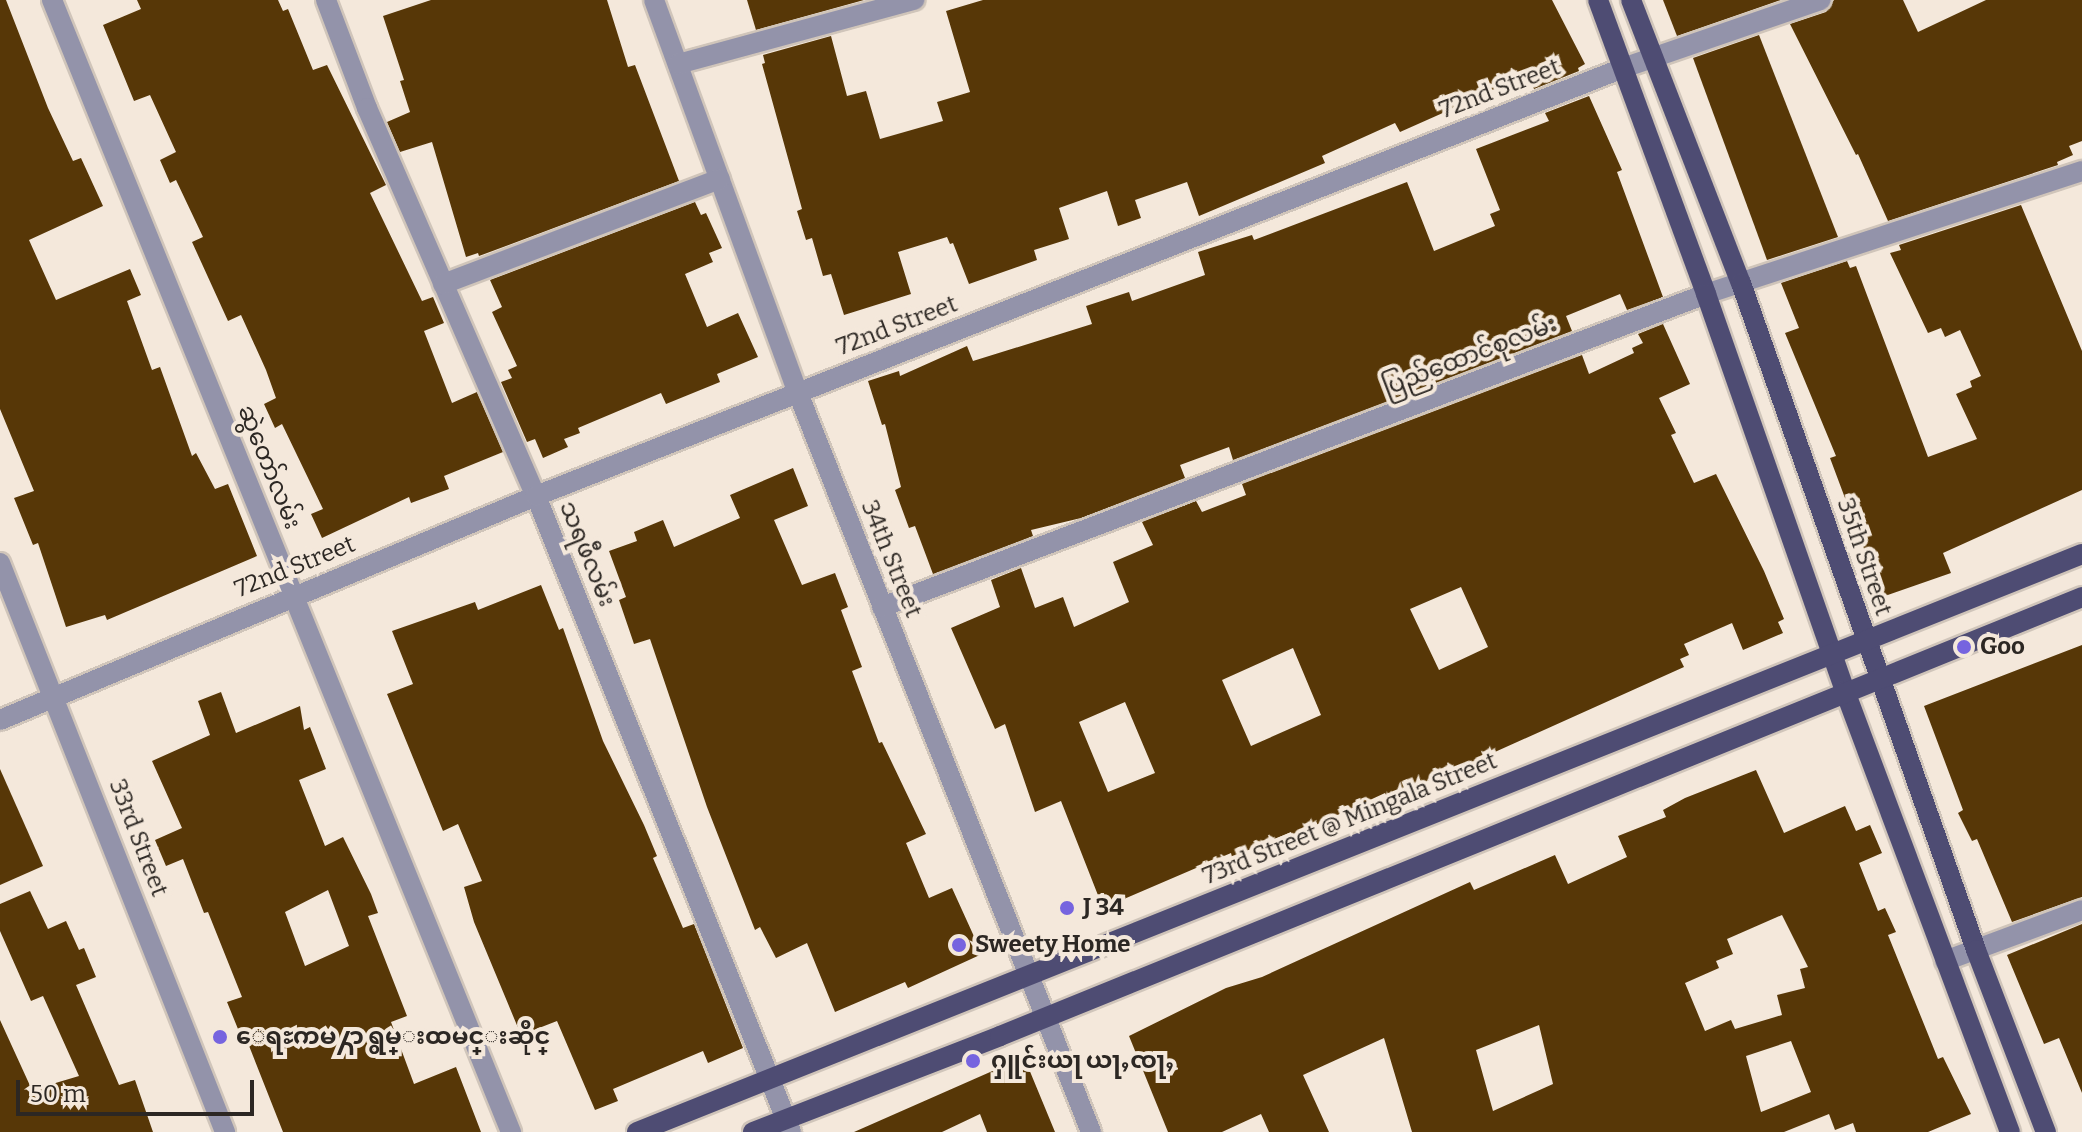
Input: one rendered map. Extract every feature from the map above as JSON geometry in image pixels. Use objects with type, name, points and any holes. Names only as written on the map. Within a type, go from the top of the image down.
[{"type":"main road","points":[[1598,0],[1706,294],[1831,653],[2010,1132]]},
{"type":"main road","name":"35th Street","points":[[1631,0],[1741,283],[1976,950],[2046,1132]]},
{"type":"main road","name":"73rd Street @ Mingala Street","points":[[637,1132],[2082,554]]},
{"type":"main road","points":[[753,1132],[788,1126],[1045,1016],[2082,597]]},
{"type":"street","name":"ဆွဲတော်လမ်း","points":[[52,0],[511,1132]]},
{"type":"street","name":"သရဖီလမ်း","points":[[326,0],[367,108],[536,496],[788,1126]]},
{"type":"street","name":"34th Street","points":[[654,0],[798,393],[1091,1132]]},
{"type":"street","points":[[678,64],[914,0]]},
{"type":"street","name":"72nd Street","points":[[0,720],[536,496],[1623,68],[1821,0]]},
{"type":"street","name":"ပြည်ထောင်စုလမ်း","points":[[882,607],[1706,294],[2082,171]]},
{"type":"street","points":[[443,284],[720,179]]},
{"type":"street","name":"33rd Street","points":[[0,563],[55,695],[225,1132]]},
{"type":"street","points":[[1945,961],[2082,910]]},
{"type":"building","points":[[0,0],[6,0],[48,108],[73,161],[81,158],[103,206],[29,240],[56,300],[130,269],[141,295],[127,301],[152,370],[160,367],[192,456],[196,453],[215,489],[228,484],[257,556],[107,620],[105,615],[66,627],[38,543],[33,545],[14,498],[34,491],[0,409]]},
{"type":"building","points":[[137,0],[278,0],[283,11],[288,9],[313,70],[327,65],[386,185],[370,193],[422,301],[433,297],[444,323],[424,331],[452,403],[477,392],[503,452],[444,476],[449,489],[411,503],[409,497],[322,538],[311,514],[323,509],[282,424],[275,428],[264,404],[276,398],[266,370],[241,315],[228,321],[192,242],[203,237],[176,180],[170,183],[160,160],[176,152],[150,95],[134,101],[103,25],[141,9]]},
{"type":"building","points":[[431,0],[607,0],[628,67],[635,65],[679,181],[479,256],[478,253],[466,257],[432,142],[400,152],[387,122],[410,112],[400,81],[404,80],[383,16]]},
{"type":"building","points":[[747,0],[864,0],[756,30]]},
{"type":"building","points":[[983,0],[1552,0],[1585,64],[1578,68],[1579,71],[1534,89],[1528,75],[1400,132],[1395,123],[1322,156],[1325,163],[1199,216],[1187,182],[1135,200],[1141,218],[1118,226],[1107,191],[1059,208],[1069,239],[1034,250],[1037,260],[969,284],[953,243],[950,244],[947,237],[898,252],[911,294],[844,315],[831,274],[823,276],[812,238],[806,240],[797,211],[802,209],[762,64],[765,63],[763,55],[831,36],[847,96],[866,91],[880,139],[943,121],[937,102],[970,92],[946,11]]},
{"type":"building","points":[[1663,0],[1781,0],[1677,36]]},
{"type":"building","points":[[1834,0],[1903,0],[1918,32],[1986,0],[2082,0],[2082,141],[2069,146],[2073,155],[2057,162],[2058,165],[1888,221],[1858,154],[1790,24],[1826,12]]},
{"type":"building","points":[[1759,35],[1838,237],[1767,260],[1693,58]]},
{"type":"building","points":[[1589,96],[1622,170],[1617,172],[1663,297],[1627,310],[1620,294],[1566,316],[1572,331],[1233,460],[1229,447],[1180,465],[1185,478],[1081,518],[1031,530],[1033,536],[933,574],[915,526],[909,528],[895,490],[901,487],[885,424],[882,425],[868,381],[899,371],[900,376],[967,346],[973,361],[1092,324],[1086,306],[1129,292],[1132,301],[1205,275],[1198,252],[1252,235],[1254,240],[1407,182],[1434,251],[1495,226],[1490,214],[1500,210],[1476,149],[1549,121],[1545,113]]},
{"type":"building","points":[[695,202],[701,215],[706,213],[722,248],[709,253],[713,262],[685,274],[707,327],[738,313],[758,357],[717,374],[720,382],[666,404],[661,393],[578,428],[580,433],[564,439],[568,447],[543,458],[535,439],[527,442],[501,382],[512,378],[508,370],[517,366],[492,312],[502,307],[490,280]]},
{"type":"building","points":[[2021,205],[2082,351],[2082,490],[1943,553],[1951,573],[1882,597],[1830,458],[1836,456],[1785,333],[1799,328],[1781,283],[1847,261],[1850,268],[1856,266],[1928,457],[1977,439],[1956,394],[1972,387],[1970,381],[1981,376],[1960,330],[1945,337],[1941,328],[1928,333],[1890,253],[1901,250],[1899,245]]},
{"type":"building","points":[[1663,324],[1690,384],[1659,398],[1676,433],[1671,435],[1694,483],[1716,474],[1764,571],[1784,619],[1778,622],[1783,633],[1743,650],[1732,623],[1684,644],[1689,655],[1680,659],[1684,667],[1446,774],[1387,797],[1385,793],[1292,836],[1291,832],[1232,857],[1231,853],[1103,908],[1061,801],[1035,812],[1005,724],[995,729],[951,628],[1000,607],[991,580],[1021,568],[1035,608],[1063,597],[1074,627],[1129,602],[1113,562],[1153,545],[1142,522],[1196,501],[1202,512],[1246,495],[1242,484],[1582,355],[1589,374],[1634,353],[1632,348],[1643,343],[1638,334]],"holes":[[[1461,587],[1488,647],[1439,670],[1410,609]],[[1293,648],[1321,715],[1251,746],[1222,680]],[[1125,702],[1155,773],[1108,792],[1079,722]]]},
{"type":"building","points":[[793,468],[808,506],[774,520],[802,585],[835,573],[848,607],[841,610],[862,667],[852,671],[879,743],[882,742],[926,834],[906,843],[929,898],[952,888],[982,954],[908,988],[905,982],[835,1012],[807,943],[776,958],[760,927],[755,930],[707,807],[650,639],[634,644],[619,600],[626,597],[609,551],[637,541],[634,532],[663,520],[674,547],[740,518],[730,495]]},
{"type":"building","points":[[541,585],[559,630],[563,628],[603,741],[644,825],[657,856],[653,858],[683,928],[694,924],[743,1048],[708,1063],[703,1051],[613,1089],[618,1101],[595,1110],[557,1021],[521,1035],[474,922],[464,887],[482,881],[458,824],[443,831],[387,694],[413,684],[392,631],[475,602],[478,610]]},
{"type":"building","points":[[2082,645],[2082,897],[2012,922],[1977,839],[1972,841],[1958,813],[1963,810],[1924,706]]},
{"type":"building","points":[[221,692],[236,733],[300,706],[304,730],[310,727],[326,769],[299,780],[325,846],[343,837],[371,894],[378,913],[368,916],[407,1016],[391,1022],[414,1084],[456,1067],[481,1132],[283,1132],[242,1028],[238,1029],[227,1002],[242,997],[208,912],[204,913],[183,859],[166,866],[155,840],[182,828],[152,761],[210,735],[198,701]],"holes":[[[328,890],[349,946],[305,966],[285,912]]]},
{"type":"building","points":[[0,769],[43,866],[0,885]]},
{"type":"building","points":[[1756,770],[1784,833],[1845,806],[1856,831],[1870,825],[1882,853],[1859,863],[1878,911],[1885,908],[1896,932],[1888,935],[1938,1059],[1943,1057],[1971,1114],[1928,1132],[1856,1132],[1853,1123],[1835,1130],[1829,1114],[1784,1132],[1412,1132],[1384,1038],[1303,1075],[1329,1132],[1269,1132],[1261,1114],[1222,1132],[1168,1132],[1129,1036],[1226,988],[1262,977],[1470,882],[1474,890],[1555,855],[1568,884],[1627,857],[1618,836],[1666,817],[1663,810]],"holes":[[[1782,915],[1808,967],[1800,969],[1805,988],[1777,995],[1782,1015],[1735,1029],[1731,1020],[1705,1031],[1685,983],[1719,968],[1716,961],[1733,954],[1727,939]],[[1539,1025],[1553,1084],[1493,1111],[1476,1050]],[[1791,1041],[1811,1092],[1761,1112],[1746,1056]]]},
{"type":"building","points":[[30,891],[48,929],[66,921],[79,950],[84,948],[96,977],[76,985],[119,1085],[135,1080],[153,1132],[0,1132],[0,1020],[32,1090],[79,1076],[43,996],[31,1001],[0,931],[0,904]]},
{"type":"building","points":[[2082,924],[2082,1093],[2059,1038],[2044,1044],[2007,955]]},
{"type":"building","points":[[1024,1057],[1055,1132],[987,1132],[980,1114],[942,1132],[854,1132]]},
{"type":"place","name":"Goo","points":[[1964,647]]},
{"type":"place","name":"J 34","points":[[1067,908]]},
{"type":"place","name":"Sweety Home","points":[[959,945]]},
{"type":"place","name":"ေရႊကမ႓ာ ရွမ္းထမင္းဆိုင္","points":[[220,1037]]},
{"type":"place","name":"ႁူင်းယႃ ယႃႇၸႃႇ","points":[[973,1061]]}]
